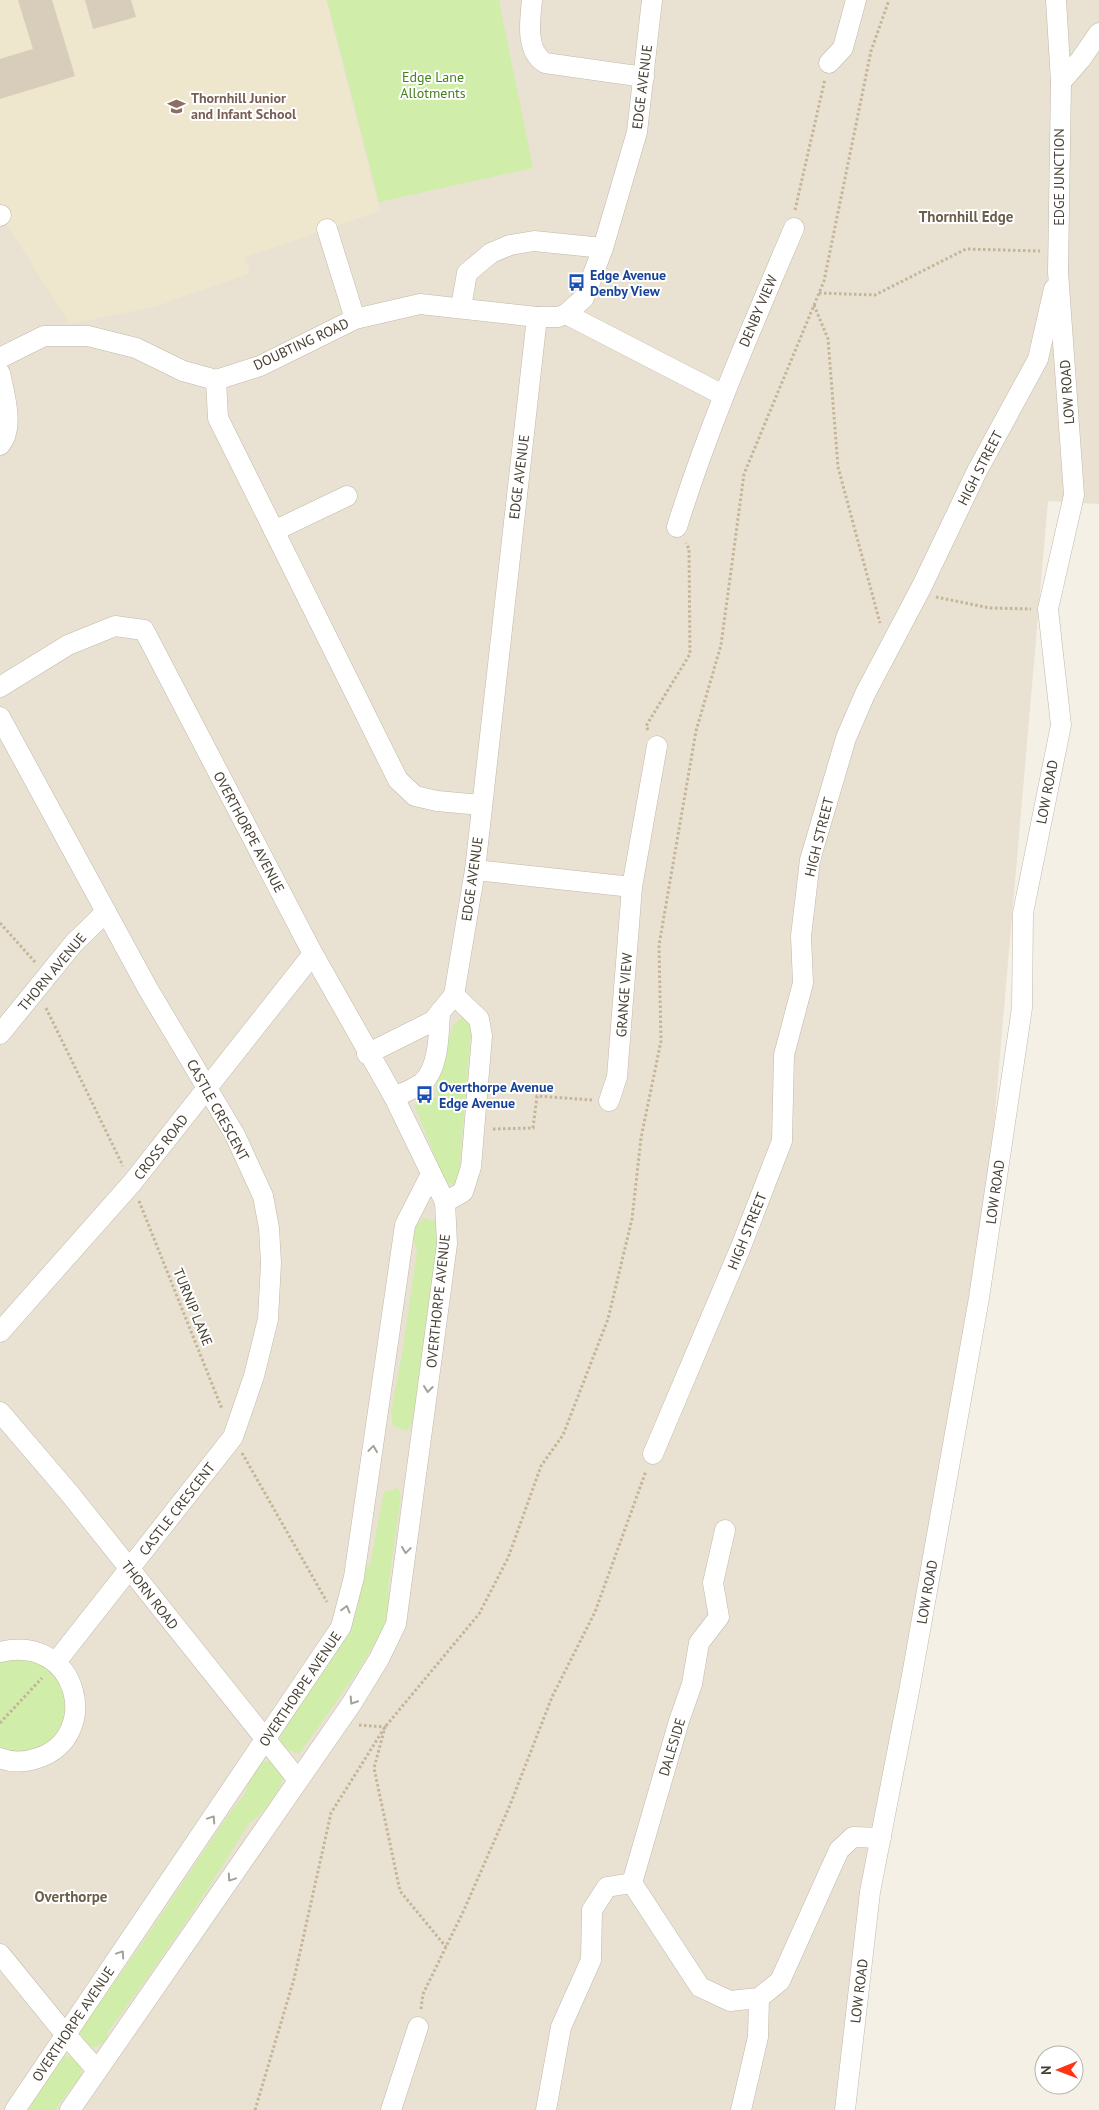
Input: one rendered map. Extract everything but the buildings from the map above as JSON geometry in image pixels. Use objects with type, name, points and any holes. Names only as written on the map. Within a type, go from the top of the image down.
[{"type":"street","points":[[532,0],[531,43],[537,59],[545,64],[644,77]]},
{"type":"street","name":"EDGE AVENUE","points":[[566,314],[584,298],[603,248],[637,132],[652,0]]},
{"type":"street","points":[[829,63],[842,48],[856,0]]},
{"type":"street","name":"EDGE JUNCTION","points":[[1056,0],[1061,82],[1058,272]]},
{"type":"street","points":[[1061,82],[1081,59],[1099,33]]},
{"type":"street","name":"DENBY VIEW","points":[[677,527],[694,472],[723,395],[794,228]]},
{"type":"street","points":[[327,229],[355,319]]},
{"type":"street","points":[[461,307],[467,274],[491,252],[510,245],[534,241],[603,248]]},
{"type":"street","name":"HIGH STREET","points":[[653,1454],[740,1249],[782,1141],[784,1055],[803,983],[801,936],[810,860],[846,738],[977,471],[1038,359],[1058,272]]},
{"type":"street","name":"LOW ROAD","points":[[844,2110],[870,1892],[911,1681],[979,1298],[1022,1008],[1023,913],[1061,725],[1048,609],[1074,495],[1058,272]]},
{"type":"street","name":"DOUBTING ROAD","points":[[216,380],[260,366],[355,319],[420,304],[461,307],[537,317]]},
{"type":"street","points":[[537,317],[558,317],[566,314],[723,395]]},
{"type":"street","name":"EDGE AVENUE","points":[[367,1054],[433,1021],[454,995],[475,870],[537,317]]},
{"type":"street","points":[[0,358],[44,336],[88,336],[136,348],[183,371],[216,380],[218,418],[398,780],[415,796],[437,801],[481,805]]},
{"type":"street","points":[[0,373],[8,412],[4,441],[0,445]]},
{"type":"street","points":[[274,531],[348,496]]},
{"type":"street","name":"OVERTHORPE AVENUE","points":[[0,687],[68,645],[115,626],[144,630],[313,954],[367,1054],[394,1098],[445,1202],[447,1244],[396,1624],[379,1660],[70,2110]]},
{"type":"street","name":"CASTLE CRESCENT","points":[[0,718],[148,989],[235,1135],[263,1196],[269,1228],[271,1263],[268,1320],[254,1376],[233,1437],[56,1662]]},
{"type":"street","name":"GRANGE VIEW","points":[[608,1101],[618,1077],[632,887],[657,746]]},
{"type":"street","points":[[475,870],[632,887]]},
{"type":"street","name":"THORN AVENUE","points":[[0,1034],[74,943],[106,912]]},
{"type":"street","name":"CROSS ROAD","points":[[0,1332],[132,1184],[313,954]]},
{"type":"street","points":[[445,1202],[463,1192],[471,1167],[482,1036],[479,1019],[454,995]]},
{"type":"street","points":[[394,1098],[423,1082],[431,1070],[437,1052],[440,1012]]},
{"type":"street","name":"OVERTHORPE AVENUE","points":[[15,2110],[341,1627],[354,1577],[405,1225],[431,1174]]},
{"type":"street","name":"THORN ROAD","points":[[0,1412],[70,1494],[298,1780]]},
{"type":"street","name":"DALESIDE","points":[[632,1883],[679,1721],[692,1684],[699,1642],[719,1617],[713,1583],[725,1530]]},
{"type":"street","points":[[0,1652],[14,1648],[26,1648],[47,1656],[56,1662],[72,1685],[75,1704],[68,1734],[52,1751],[41,1757],[22,1762],[0,1758]]},
{"type":"street","points":[[546,2110],[561,2027],[592,1960],[592,1910],[608,1887],[632,1883],[700,1988],[730,2001],[759,1998],[780,1981],[839,1850],[853,1837],[881,1838]]},
{"type":"street","points":[[0,1954],[97,2070]]},
{"type":"street","points":[[741,2110],[758,2037],[759,1998]]},
{"type":"street","points":[[391,2110],[418,2026]]},
{"type":"path","points":[[794,228],[795,202],[829,63]]},
{"type":"path","points":[[818,293],[875,294],[966,249],[1059,251]]},
{"type":"path","points":[[814,305],[828,339],[838,467],[859,551],[888,649]]},
{"type":"path","points":[[657,746],[646,726],[690,654],[689,548],[677,527]]},
{"type":"path","points":[[918,593],[990,608],[1048,609]]},
{"type":"path","name":"TURNIP LANE","points":[[0,923],[42,982],[132,1184],[233,1437],[341,1627]]},
{"type":"path","points":[[475,1130],[533,1128],[536,1096],[608,1101]]},
{"type":"path","points":[[418,2026],[423,1994],[510,1805],[552,1697],[594,1612],[653,1454]]},
{"type":"path","points":[[0,1723],[56,1662]]},
{"type":"path","points":[[385,1727],[374,1768],[400,1891],[446,1947]]},
{"type":"shaded area","points":[[0,0],[1099,0],[1099,504],[1048,501],[979,1298],[840,2110],[0,2110]]},
{"type":"shaded area","name":"Thornhill Junior and Infant School","points":[[0,0],[326,0],[380,211],[245,257],[250,273],[154,307],[70,324],[0,214]]},
{"type":"green space","name":"Edge Lane Allotments","points":[[327,0],[499,0],[533,168],[379,202]]},
{"type":"green space","points":[[463,1017],[469,1024],[471,1032],[459,1173],[457,1183],[450,1185],[444,1179],[414,1104],[438,1096],[435,1089],[453,1025]]},
{"type":"green space","points":[[424,1218],[438,1222],[438,1242],[413,1420],[407,1431],[393,1426],[391,1411],[402,1355],[417,1251],[414,1242],[414,1228]]},
{"type":"green space","points":[[398,1488],[401,1497],[388,1587],[389,1602],[385,1626],[358,1671],[299,1754],[281,1746],[280,1737],[285,1724],[335,1653],[357,1610],[366,1566],[370,1565],[384,1492]]},
{"type":"green space","points":[[26,1649],[72,1685],[60,1743],[0,1758],[0,1652]]},
{"type":"green space","points":[[272,1760],[284,1777],[278,1790],[265,1809],[249,1823],[181,1930],[107,2033],[109,2040],[95,2047],[89,2046],[79,2032],[96,2002],[102,2000],[226,1818],[246,1792],[248,1781],[261,1762]]},
{"type":"green space","points":[[64,2056],[78,2061],[82,2076],[55,2110],[27,2110]]},
{"type":"place","name":"Thornhill Junior and Infant School","points":[[177,106]]},
{"type":"place","name":"Edge Avenue Denby View","points":[[576,283]]},
{"type":"place","name":"Overthorpe Avenue Edge Avenue","points":[[425,1095]]},
{"type":"district","name":"Thornhill Edge","points":[[966,216]]},
{"type":"district","name":"Overthorpe","points":[[71,1896]]}]
